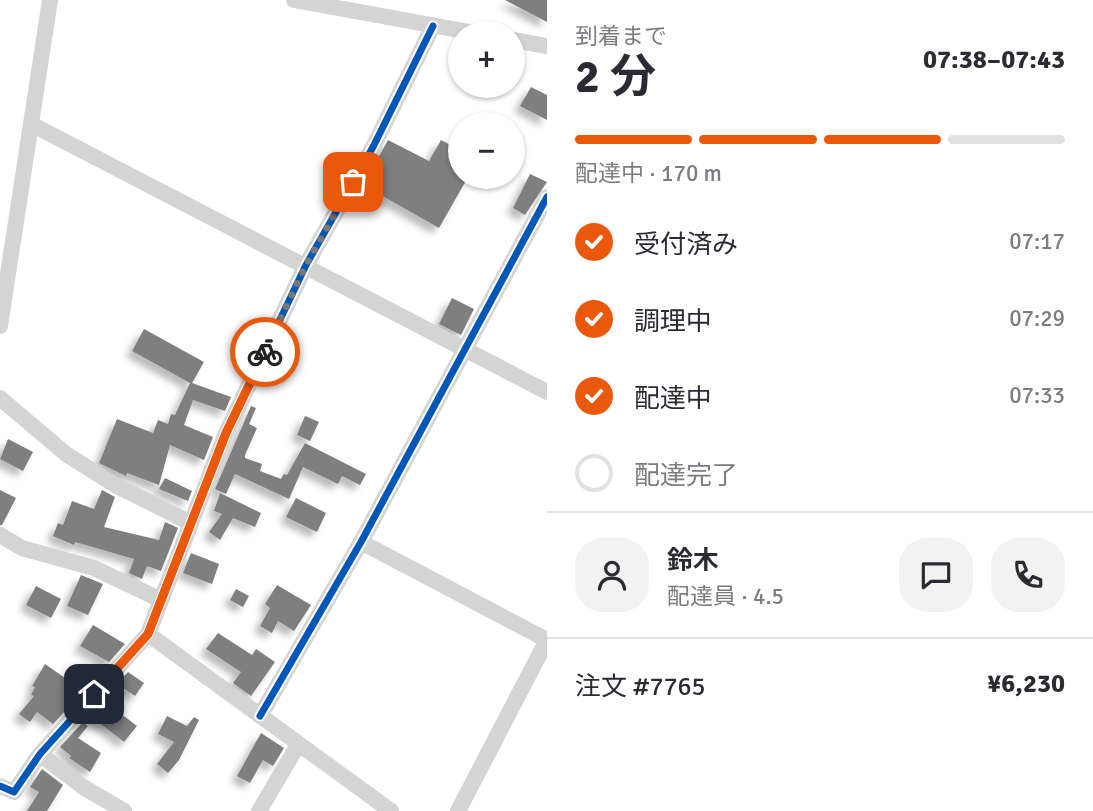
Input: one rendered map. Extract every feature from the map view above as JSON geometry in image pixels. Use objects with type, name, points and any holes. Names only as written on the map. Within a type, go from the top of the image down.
[{"type":"street","points":[[0,326],[33,125],[50,0]]},
{"type":"street","points":[[294,0],[328,3],[448,28]]},
{"type":"street","points":[[0,786],[14,792],[40,754],[148,634],[226,433],[306,265],[373,147],[433,26]]},
{"type":"street","points":[[525,42],[547,46]]},
{"type":"street","points":[[33,125],[547,392]]},
{"type":"street","points":[[260,716],[361,542],[547,197]]},
{"type":"street","points":[[0,398],[66,454],[116,485],[191,523]]},
{"type":"street","points":[[0,535],[22,548],[94,568],[161,600]]},
{"type":"street","points":[[361,542],[547,640],[458,811]]},
{"type":"street","points":[[148,634],[391,811]]},
{"type":"street","points":[[258,811],[298,745]]},
{"type":"street","points":[[40,754],[83,787],[124,811]]},
{"type":"building","points":[[505,0],[547,0],[547,22]]},
{"type":"building","points":[[531,87],[547,95],[547,120],[520,106]]},
{"type":"building","points":[[388,140],[429,161],[441,140],[448,144],[448,189],[461,189],[439,228],[363,185]]},
{"type":"building","points":[[530,174],[547,182],[525,215],[513,208],[522,189],[525,189]]},
{"type":"building","points":[[452,298],[474,309],[461,335],[439,324]]},
{"type":"building","points":[[144,329],[204,362],[192,383],[231,397],[225,411],[193,400],[184,425],[213,437],[204,460],[170,445],[159,485],[127,473],[126,476],[99,463],[117,419],[153,433],[158,420],[168,424],[171,414],[175,415],[190,383],[132,351]]},
{"type":"building","points":[[251,406],[256,408],[249,424],[257,428],[245,458],[262,464],[260,471],[281,479],[284,474],[287,475],[305,443],[366,474],[360,485],[342,476],[338,484],[303,467],[289,499],[235,474],[226,494],[215,489]]},
{"type":"building","points":[[305,416],[319,422],[310,441],[297,435]]},
{"type":"building","points":[[8,439],[33,452],[23,471],[0,459]]},
{"type":"building","points":[[165,478],[192,491],[188,501],[159,489]]},
{"type":"building","points":[[0,490],[16,498],[2,525],[0,525]]},
{"type":"building","points":[[102,490],[115,497],[104,527],[159,540],[165,522],[178,528],[161,571],[147,566],[142,579],[129,573],[134,559],[75,542],[74,545],[53,536],[58,523],[63,525],[72,501],[94,509]]},
{"type":"building","points":[[220,493],[261,513],[255,527],[233,518],[220,540],[209,532],[222,514],[214,511]]},
{"type":"building","points":[[296,498],[326,513],[317,532],[286,517]]},
{"type":"building","points":[[191,553],[219,564],[212,584],[183,573]]},
{"type":"building","points":[[81,575],[103,584],[88,615],[67,606]]},
{"type":"building","points":[[277,585],[311,605],[294,631],[278,621],[272,633],[260,626],[270,608],[265,604]]},
{"type":"building","points":[[36,586],[61,599],[51,618],[26,605]]},
{"type":"building","points":[[236,589],[249,596],[243,607],[230,600]]},
{"type":"building","points":[[93,625],[125,644],[109,662],[80,646]]},
{"type":"building","points":[[218,633],[252,655],[256,649],[275,662],[251,696],[233,683],[241,672],[206,649]]},
{"type":"building","points":[[45,664],[78,687],[67,709],[53,724],[37,712],[30,722],[19,714],[34,696],[31,695],[35,687],[32,686]]},
{"type":"building","points":[[128,672],[144,683],[135,696],[117,684]]},
{"type":"building","points":[[103,700],[137,726],[124,742],[89,715]]},
{"type":"building","points":[[167,716],[187,726],[194,717],[199,720],[179,760],[168,773],[157,764],[174,742],[158,734]]},
{"type":"building","points":[[83,722],[88,726],[78,738],[101,753],[90,772],[69,758],[71,756],[60,747]]},
{"type":"building","points":[[261,733],[284,748],[273,766],[263,760],[250,783],[237,776]]},
{"type":"building","points":[[42,769],[63,785],[47,811],[27,811],[39,792],[30,787]]},
{"type":"cycle path","points":[[0,786],[14,792],[40,754],[148,634],[226,433],[306,265],[373,147],[433,26]]},
{"type":"cycle path","points":[[260,716],[361,542],[547,197]]},
{"type":"way so far","points":[[265,352],[306,265],[353,182]]},
{"type":"route","points":[[94,694],[148,634],[226,433],[265,352]]}]
